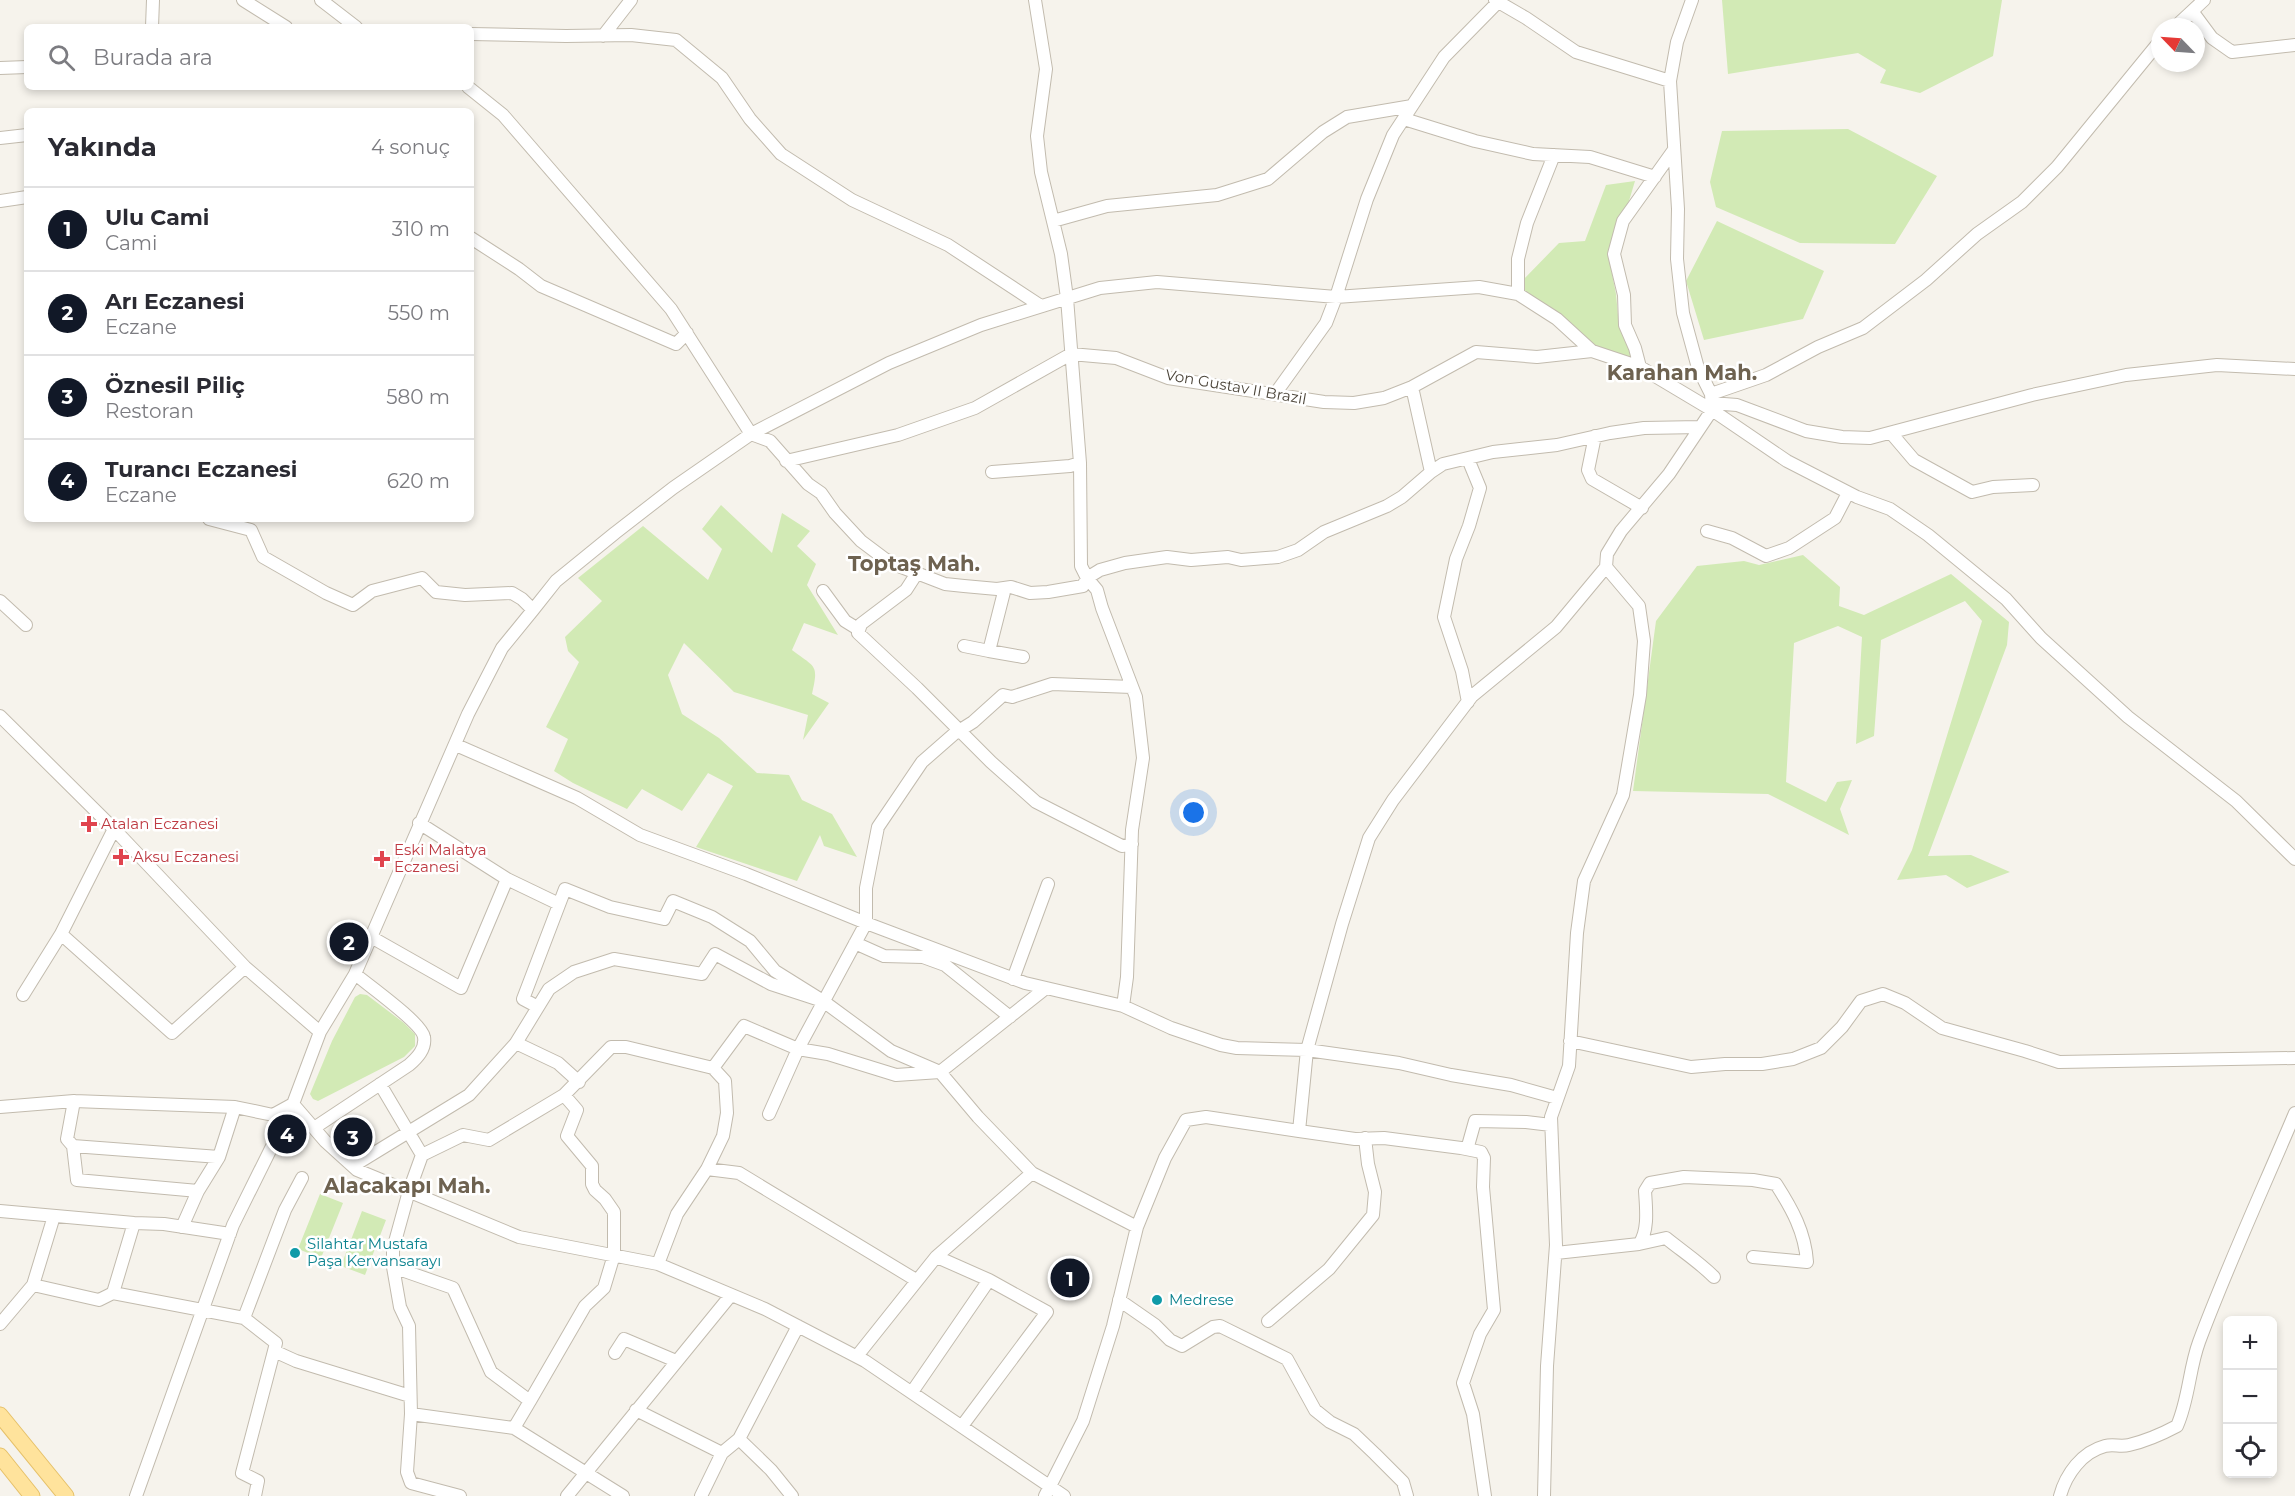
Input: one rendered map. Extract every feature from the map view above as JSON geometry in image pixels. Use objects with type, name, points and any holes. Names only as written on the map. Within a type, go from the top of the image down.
[{"type":"main road","points":[[0,1415],[66,1496]]},
{"type":"main road","points":[[0,1456],[32,1496]]},
{"type":"street","points":[[152,24],[153,0]]},
{"type":"street","points":[[243,0],[281,24]]},
{"type":"street","points":[[321,0],[349,24]]},
{"type":"street","points":[[603,36],[631,0]]},
{"type":"street","points":[[1035,0],[1046,69],[1037,136],[1041,172],[1061,254],[1067,298],[1080,462],[1081,566],[1086,578],[1097,590],[1136,697],[1143,758],[1132,844],[1127,977],[1123,1006]]},
{"type":"street","points":[[1692,0],[1677,42],[1670,81],[1678,208],[1677,259],[1683,313],[1698,368],[1711,402]]},
{"type":"street","points":[[2185,18],[2204,0]]},
{"type":"street","points":[[1275,394],[1326,322],[1367,198],[1393,135],[1443,57],[1497,1],[1576,52],[1670,81]]},
{"type":"street","points":[[2192,11],[2212,38],[2232,52],[2295,45]]},
{"type":"street","points":[[474,34],[631,35],[676,40],[722,78],[750,119],[782,154],[852,200],[948,246],[1041,306]]},
{"type":"street","points":[[1299,1131],[1307,1050],[1342,924],[1370,838],[1393,800],[1467,702],[1556,627],[1606,567],[1607,554],[1616,539],[1669,474],[1700,427],[1711,402],[1818,347],[1863,328],[1926,280],[1977,234],[2022,202],[2057,167],[2151,52]]},
{"type":"street","points":[[0,68],[24,67]]},
{"type":"street","points":[[472,90],[503,115],[671,309],[751,434],[770,441],[808,484],[821,493],[835,513],[861,542],[885,559],[945,584],[1005,588],[1030,593],[1048,592],[1083,586],[1086,578],[1101,570],[1125,563],[1167,557],[1191,560],[1228,557],[1241,560],[1278,557],[1298,550],[1324,532],[1387,506],[1402,497],[1443,464],[1505,450],[1557,444],[1644,428],[1700,427]]},
{"type":"street","points":[[1053,221],[1107,206],[1217,195],[1268,179],[1323,132],[1347,117],[1412,106]]},
{"type":"street","points":[[1404,119],[1475,141],[1533,154],[1590,157],[1654,177]]},
{"type":"street","points":[[0,138],[24,135]]},
{"type":"street","points":[[1640,367],[1625,325],[1624,296],[1614,254],[1623,221],[1673,152]]},
{"type":"street","points":[[1518,294],[1520,250],[1527,223],[1554,155]]},
{"type":"street","points":[[0,201],[24,198]]},
{"type":"street","points":[[474,240],[541,286],[676,344],[687,333]]},
{"type":"street","points":[[136,1496],[230,1234],[262,1162],[293,1104],[320,1032],[355,974],[468,714],[502,648],[556,580],[673,488],[751,434],[889,363],[981,325],[1100,288],[1157,282],[1336,297],[1479,288],[1518,294],[1557,319],[1592,351],[1640,367],[1711,402],[1787,461],[1848,493],[1890,509],[1928,535],[2006,599],[2041,638],[2128,717],[2236,801],[2295,859]]},
{"type":"street","name":"Von Gustav II Brazil","points":[[1071,354],[1116,358],[1168,378],[1324,402],[1354,403],[1384,398],[1412,387],[1476,352],[1537,357],[1592,351]]},
{"type":"street","points":[[786,461],[898,435],[975,408],[1071,354]]},
{"type":"street","points":[[1711,402],[1737,405],[1786,425],[1824,435],[1870,438],[2032,395],[2126,375],[2217,365],[2295,369]]},
{"type":"street","points":[[1412,387],[1431,472]]},
{"type":"street","points":[[1891,433],[1914,460],[1972,492],[1993,487],[2033,484]]},
{"type":"street","points":[[1595,436],[1588,470],[1592,479],[1642,508]]},
{"type":"street","points":[[1467,702],[1462,670],[1444,617],[1456,559],[1480,488],[1468,459]]},
{"type":"street","points":[[992,472],[1070,466],[1080,462]]},
{"type":"street","points":[[1707,531],[1732,537],[1766,556],[1789,548],[1835,519],[1848,493]]},
{"type":"street","points":[[220,522],[251,530],[263,557],[352,605],[372,591],[422,578],[436,592],[465,595],[512,593],[533,610]]},
{"type":"street","points":[[1544,1496],[1547,1366],[1556,1253],[1551,1117],[1569,1066],[1577,933],[1584,881],[1623,795],[1640,695],[1644,641],[1639,606],[1606,567]]},
{"type":"street","points":[[858,629],[861,624],[906,590],[917,573]]},
{"type":"street","points":[[989,651],[1005,588]]},
{"type":"street","points":[[823,591],[845,621],[858,629],[858,633],[1036,802],[1122,846],[1132,844]]},
{"type":"street","points":[[0,601],[26,625]]},
{"type":"street","points":[[964,646],[1023,657]]},
{"type":"street","points":[[769,1114],[798,1049],[866,923],[866,888],[878,828],[922,762],[1003,695],[1012,698],[1053,684],[1132,687]]},
{"type":"street","points":[[0,716],[114,829],[245,967],[320,1032]]},
{"type":"street","points":[[456,745],[577,798],[640,835],[1013,979],[1123,1006],[1172,1028],[1221,1045],[1237,1048],[1307,1050],[1399,1063],[1511,1085],[1557,1098]]},
{"type":"street","points":[[419,823],[507,879],[559,904]]},
{"type":"street","points":[[23,995],[61,934],[114,829]]},
{"type":"street","points":[[371,937],[461,988],[507,879]]},
{"type":"street","points":[[1013,979],[1048,884]]},
{"type":"street","points":[[538,1007],[523,999],[565,889],[610,907],[664,919],[673,901],[712,917],[750,941],[775,971],[823,1001],[891,1051],[940,1072],[1032,1173],[1137,1227]]},
{"type":"street","points":[[61,934],[172,1033],[245,967]]},
{"type":"street","points":[[855,943],[884,956],[924,957],[945,965],[1010,1017]]},
{"type":"street","points":[[353,1166],[377,1149],[469,1095],[516,1043],[549,989],[574,972],[614,959],[702,974],[715,954],[771,984],[823,1001]]},
{"type":"street","points":[[314,1128],[418,1057],[423,1047],[424,1038],[415,1023],[355,974]]},
{"type":"street","points":[[713,1068],[744,1026],[798,1049],[828,1054],[896,1075],[940,1072],[1046,988]]},
{"type":"street","points":[[1570,1041],[1691,1067],[1762,1064],[1793,1059],[1821,1048],[1842,1027],[1860,1001],[1883,994],[1905,1003],[1942,1028],[2059,1062],[2295,1058]]},
{"type":"street","points":[[516,1043],[558,1063],[579,1082]]},
{"type":"street","points":[[460,1496],[411,1490],[407,1472],[411,1414],[411,1362],[408,1326],[400,1307],[393,1267],[393,1249],[409,1191],[422,1155],[463,1135],[489,1140],[564,1095],[611,1047],[626,1047],[713,1068],[725,1081],[727,1113],[723,1136],[707,1169],[677,1214],[658,1264]]},
{"type":"street","points":[[381,1084],[422,1155]]},
{"type":"street","points":[[514,1428],[585,1306],[604,1288],[614,1256],[614,1212],[592,1184],[592,1166],[567,1136],[578,1110],[564,1095]]},
{"type":"street","points":[[0,1107],[74,1101],[235,1107],[273,1115],[293,1104]]},
{"type":"street","points":[[74,1101],[67,1139],[73,1146],[77,1180],[198,1191]]},
{"type":"street","points":[[293,1104],[325,1141],[357,1170],[519,1236],[658,1264],[798,1326],[857,1356],[962,1426],[1048,1491],[1064,1496]]},
{"type":"street","points":[[182,1227],[198,1191],[219,1157],[235,1107]]},
{"type":"street","points":[[2060,1496],[2063,1484],[2079,1460],[2105,1446],[2126,1446],[2158,1436],[2177,1426],[2188,1392],[2197,1346],[2229,1261],[2295,1113]]},
{"type":"street","points":[[1048,1491],[1083,1421],[1119,1300],[1137,1227],[1166,1158],[1186,1120],[1206,1117],[1299,1131],[1384,1138],[1481,1152],[1484,1158],[1483,1187],[1494,1310],[1480,1334],[1463,1383],[1473,1414],[1485,1496]]},
{"type":"street","points":[[1461,1148],[1468,1146],[1475,1121],[1551,1125]]},
{"type":"street","points":[[1268,1321],[1329,1269],[1373,1215],[1375,1192],[1365,1138]]},
{"type":"street","points":[[73,1146],[219,1157]]},
{"type":"street","points":[[707,1169],[739,1173],[916,1280]]},
{"type":"street","points":[[857,1356],[916,1280],[937,1257],[1032,1173]]},
{"type":"street","points":[[1639,1244],[1643,1239],[1645,1221],[1644,1191],[1650,1184],[1684,1177],[1753,1180],[1776,1184],[1798,1220],[1806,1248],[1807,1262],[1753,1257]]},
{"type":"street","points":[[244,1318],[285,1210],[302,1178]]},
{"type":"street","points":[[0,1211],[182,1227],[230,1234]]},
{"type":"street","points":[[0,1324],[33,1285],[54,1216]]},
{"type":"street","points":[[113,1293],[134,1223]]},
{"type":"street","points":[[1556,1253],[1639,1244],[1666,1238],[1688,1257],[1698,1261],[1714,1277]]},
{"type":"street","points":[[937,1257],[989,1280],[1047,1312],[962,1426]]},
{"type":"street","points":[[393,1267],[453,1288],[491,1372],[530,1401]]},
{"type":"street","points":[[912,1392],[989,1280]]},
{"type":"street","points":[[33,1285],[99,1300],[113,1293],[244,1318],[276,1343],[242,1473],[258,1481],[255,1496]]},
{"type":"street","points":[[567,1496],[731,1295]]},
{"type":"street","points":[[1119,1300],[1155,1325],[1170,1340],[1182,1346],[1213,1327],[1220,1326],[1287,1359],[1316,1410],[1330,1422],[1354,1434],[1403,1482],[1407,1496]]},
{"type":"street","points":[[701,1496],[722,1453],[739,1439],[798,1326]]},
{"type":"street","points":[[615,1353],[624,1339],[676,1362]]},
{"type":"street","points":[[273,1351],[297,1361],[410,1396]]},
{"type":"street","points":[[636,1410],[722,1453]]},
{"type":"street","points":[[411,1414],[514,1428],[623,1496]]},
{"type":"street","points":[[739,1439],[771,1470],[792,1496]]},
{"type":"green space","points":[[1722,0],[2002,0],[1993,56],[1920,93],[1880,83],[1886,70],[1858,53],[1728,74]]},
{"type":"green space","points":[[1848,129],[1937,176],[1895,244],[1800,243],[1716,207],[1710,182],[1722,131]]},
{"type":"green space","points":[[1635,181],[1623,221],[1608,253],[1616,294],[1619,326],[1639,361],[1592,351],[1518,294],[1524,279],[1559,243],[1585,241],[1606,185]]},
{"type":"green space","points":[[1717,221],[1824,271],[1803,319],[1704,340],[1686,281]]},
{"type":"green space","points":[[721,505],[772,553],[782,513],[810,531],[797,546],[816,564],[807,585],[838,635],[804,623],[792,650],[815,671],[812,694],[829,703],[803,740],[808,715],[734,692],[684,643],[668,675],[682,714],[719,738],[757,773],[789,775],[802,800],[832,814],[857,857],[824,846],[820,835],[797,881],[696,847],[733,786],[708,773],[682,811],[642,789],[627,809],[573,783],[554,771],[568,739],[546,727],[579,662],[568,651],[565,637],[602,601],[578,578],[643,526],[708,580],[722,549],[702,529]]},
{"type":"green space","points":[[1803,555],[1840,587],[1839,606],[1864,615],[1951,574],[2009,622],[2007,645],[1928,856],[1971,855],[2010,872],[1967,888],[1946,875],[1897,880],[1912,850],[1982,621],[1965,601],[1881,640],[1874,736],[1856,744],[1862,637],[1838,626],[1794,643],[1786,782],[1826,802],[1837,782],[1852,780],[1840,809],[1849,835],[1768,794],[1633,791],[1656,621],[1697,566],[1744,561],[1759,565]]},
{"type":"green space","points":[[360,994],[367,995],[404,1023],[415,1034],[415,1046],[404,1057],[318,1101],[313,1099],[310,1094],[332,1041],[355,997]]},
{"type":"green space","points":[[320,1194],[343,1203],[321,1258],[298,1249]]},
{"type":"green space","points":[[362,1211],[386,1220],[365,1275],[341,1266]]},
{"type":"place","name":"Atalan Eczanesi","points":[[89,824]]},
{"type":"place","name":"Aksu Eczanesi","points":[[121,857]]},
{"type":"place","name":"Eski Malatya Eczanesi","points":[[382,859]]},
{"type":"place","name":"Arı Eczanesi","points":[[349,942]]},
{"type":"place","name":"Turancı Eczanesi","points":[[287,1134]]},
{"type":"place","name":"Öznesil Piliç","points":[[353,1137]]},
{"type":"place","name":"Silahtar Mustafa Paşa Kervansarayı","points":[[295,1253]]},
{"type":"place","name":"Ulu Cami","points":[[1070,1278]]},
{"type":"place","name":"Medrese","points":[[1157,1300]]},
{"type":"district","name":"Karahan Mah.","points":[[1682,373]]},
{"type":"district","name":"Toptaş Mah.","points":[[914,564]]},
{"type":"district","name":"Alacakapı Mah.","points":[[407,1186]]}]
